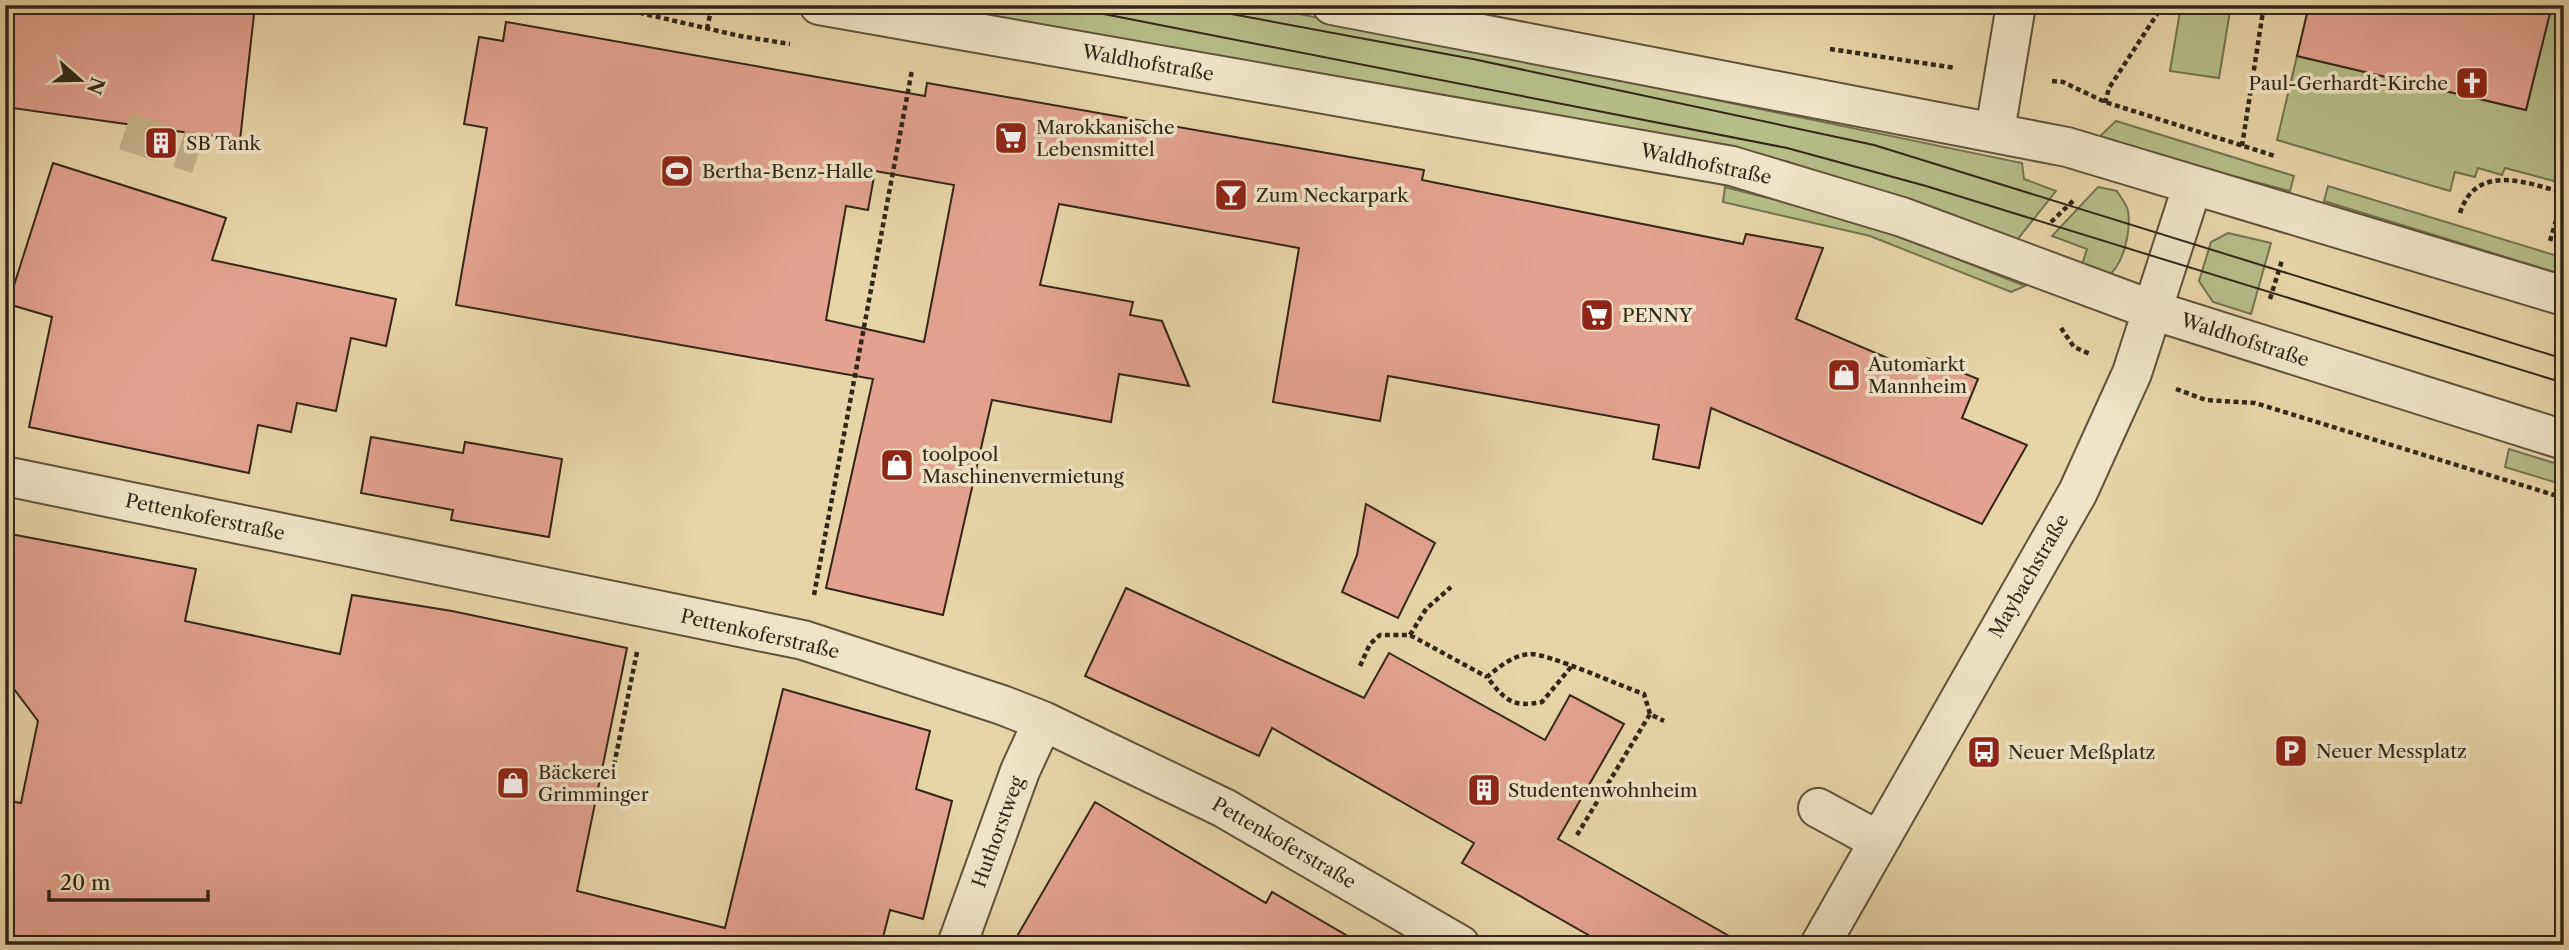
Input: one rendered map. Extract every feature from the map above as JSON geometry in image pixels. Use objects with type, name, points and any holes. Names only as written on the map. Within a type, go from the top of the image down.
[{"type":"street","name":"Waldhofstraße","points":[[819,5],[1732,166],[1902,218],[2152,310],[2564,440]]},
{"type":"street","points":[[1995,131],[2016,5]]},
{"type":"street","points":[[1357,8],[2067,147],[2192,187],[2564,296]]},
{"type":"street","name":"Maybachstraße","points":[[1820,945],[2078,492],[2132,373],[2170,263],[2192,187]]},
{"type":"street","name":"Pettenkoferstraße","points":[[5,476],[803,640],[1043,721],[1224,808],[1460,945]]},
{"type":"street","name":"Huthorstweg","points":[[957,945],[1020,771],[1043,721]]},
{"type":"street","points":[[1818,808],[1879,841]]},
{"type":"path","points":[[606,5],[632,9],[706,29],[793,44]]},
{"type":"path","points":[[706,29],[712,5]]},
{"type":"path","points":[[2067,147],[2105,102],[2109,88],[2163,5]]},
{"type":"path","points":[[2242,146],[2264,5]]},
{"type":"path","points":[[803,640],[820,569],[913,62]]},
{"type":"path","points":[[2460,213],[2466,196],[2484,181],[2521,181],[2564,193],[2550,240]]},
{"type":"path","points":[[2049,224],[2077,197]]},
{"type":"path","points":[[2255,403],[2271,295],[2296,217]]},
{"type":"path","points":[[2065,280],[2052,315],[2074,347],[2132,373],[2206,400],[2255,403],[2564,498]]},
{"type":"path","points":[[1409,635],[1426,609],[1451,587]]},
{"type":"path","points":[[1360,666],[1370,644],[1380,635],[1409,635],[1487,677],[1503,698],[1523,706],[1542,702],[1571,667]]},
{"type":"path","points":[[601,777],[611,779],[638,651]]},
{"type":"path","points":[[1487,677],[1507,661],[1531,654],[1644,694],[1650,714],[1664,721]]},
{"type":"path","points":[[1577,835],[1650,714]]},
{"type":"green space","points":[[905,5],[1255,5],[2022,163],[2024,179],[2056,191],[2017,240],[1786,161],[1507,108]]},
{"type":"green space","points":[[2181,5],[2231,5],[2219,78],[2170,71]]},
{"type":"green space","points":[[2552,5],[2564,5],[2564,147],[2554,181],[2505,168],[2502,175],[2478,168],[2475,177],[2455,172],[2450,191],[2277,140],[2297,56],[2526,110]]},
{"type":"green space","points":[[2116,121],[2294,176],[2290,191],[2096,140]]},
{"type":"green space","points":[[2328,186],[2564,258],[2564,275],[2324,201]]},
{"type":"green space","points":[[1725,187],[1875,226],[2025,286],[2011,292],[1870,236],[1723,202]]},
{"type":"green space","points":[[2098,187],[2117,191],[2128,211],[2125,246],[2114,271],[2108,276],[2081,268],[2087,249],[2052,236]]},
{"type":"green space","points":[[2228,233],[2271,243],[2251,314],[2213,302],[2199,281],[2211,242]]},
{"type":"green space","points":[[2509,449],[2564,466],[2564,485],[2505,467]]},
{"type":"building","points":[[5,5],[255,5],[240,140],[5,107]]},
{"type":"building","name":"Paul-Gerhardt-Kirche","points":[[2309,5],[2552,5],[2526,110],[2297,56]]},
{"type":"building","points":[[506,22],[925,96],[927,83],[1424,170],[1422,180],[1743,244],[1746,234],[1823,248],[1796,319],[1920,372],[1927,358],[1978,379],[1962,418],[2027,445],[1982,524],[1711,408],[1699,468],[1653,459],[1659,425],[1388,376],[1380,421],[1273,402],[1299,248],[1059,204],[1040,285],[1133,302],[1130,315],[1162,321],[1189,386],[1119,374],[1111,422],[992,400],[943,615],[826,588],[873,379],[456,305],[487,128],[464,124],[479,37],[503,41]],"holes":[[[875,171],[954,185],[924,342],[826,320],[846,206],[868,210]]]},
{"type":"building","points":[[53,163],[226,218],[212,260],[396,299],[386,346],[351,338],[336,411],[297,403],[291,432],[258,425],[249,473],[29,427],[52,317],[8,304]]},
{"type":"building","points":[[371,437],[463,453],[465,442],[562,459],[549,537],[451,520],[453,510],[361,493]]},
{"type":"building","points":[[1366,504],[1435,543],[1398,618],[1342,592],[1357,555]]},
{"type":"building","points":[[5,533],[196,569],[185,621],[340,654],[352,595],[452,611],[627,648],[577,891],[725,928],[783,689],[930,731],[916,789],[952,801],[923,919],[890,910],[881,945],[5,945],[5,800],[21,803],[38,721],[5,677]]},
{"type":"building","name":"Studentenwohnheim","points":[[1126,588],[1364,698],[1389,653],[1545,740],[1570,695],[1624,724],[1558,839],[1745,945],[1606,945],[1462,863],[1474,843],[1272,728],[1259,756],[1085,676]]},
{"type":"building","points":[[1095,802],[1266,903],[1272,892],[1363,945],[1012,945]]},
{"type":"tunnel","points":[[125,131],[198,155]]},
{"type":"tram line","points":[[1058,5],[1787,148],[1926,186],[2564,383]]},
{"type":"tram line","points":[[1183,5],[1473,59],[1874,145],[2564,359]]},
{"type":"place","name":"Paul-Gerhardt-Kirche","points":[[2472,83]]},
{"type":"place","name":"Marokkanische Lebensmittel","points":[[1011,138]]},
{"type":"place","name":"SB Tank","points":[[161,143]]},
{"type":"place","name":"Bertha-Benz-Halle","points":[[677,171]]},
{"type":"place","name":"Zum Neckarpark","points":[[1231,195]]},
{"type":"place","name":"PENNY","points":[[1597,315]]},
{"type":"place","name":"Automarkt Mannheim","points":[[1844,375]]},
{"type":"place","name":"toolpool Maschinenvermietung","points":[[897,465]]},
{"type":"place","name":"Neuer Messplatz","points":[[2291,751]]},
{"type":"place","name":"Neuer Meßplatz","points":[[1984,752]]},
{"type":"place","name":"Bäckerei Grimminger","points":[[513,783]]},
{"type":"place","name":"Studentenwohnheim","points":[[1484,790]]}]
